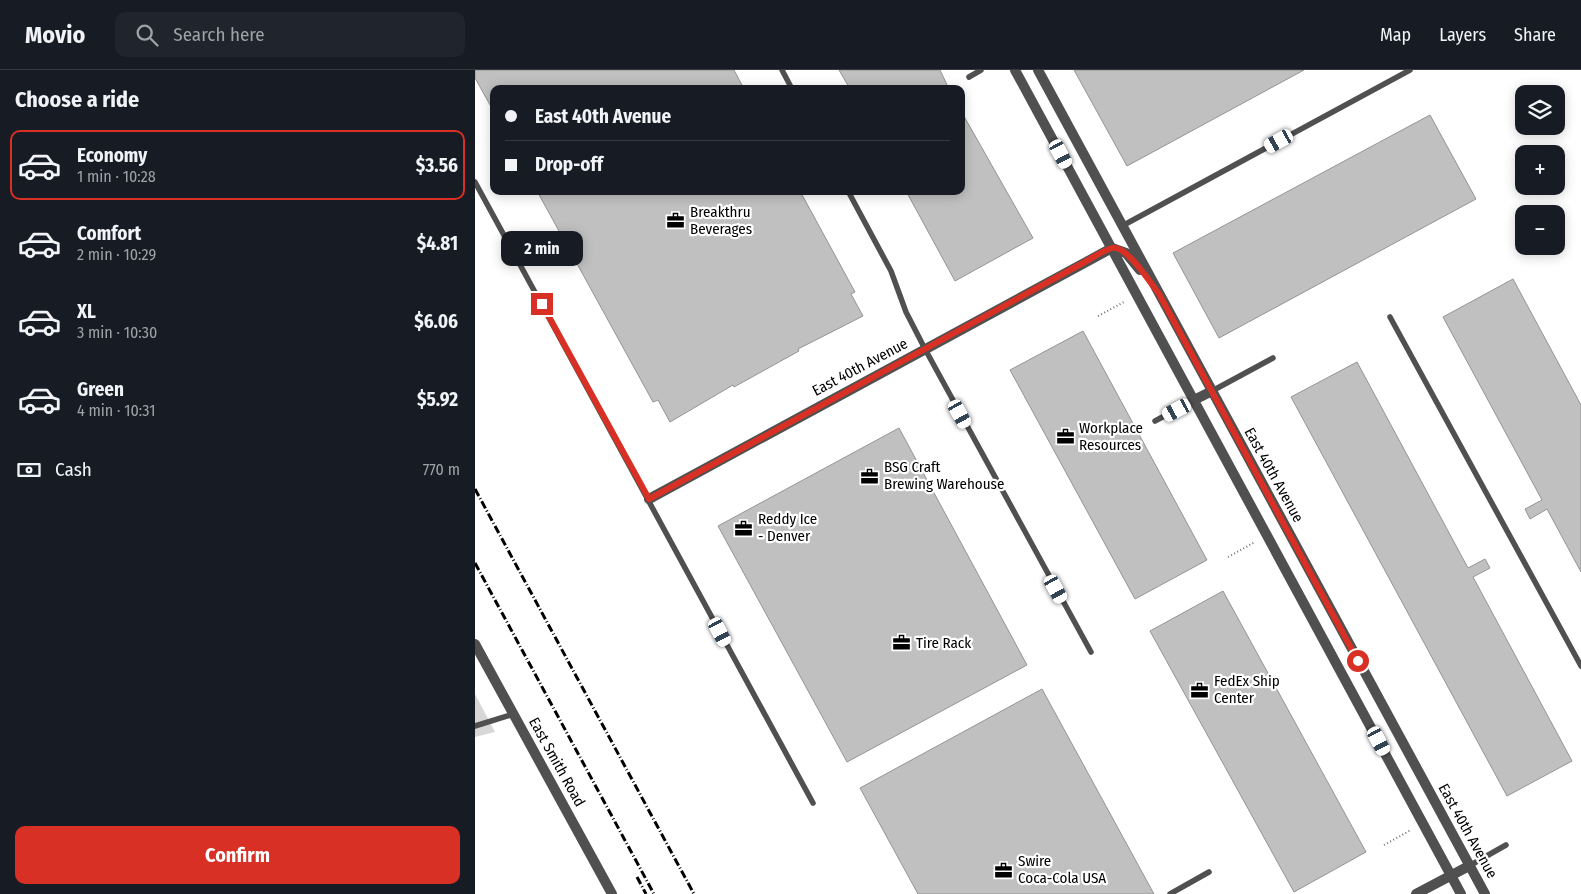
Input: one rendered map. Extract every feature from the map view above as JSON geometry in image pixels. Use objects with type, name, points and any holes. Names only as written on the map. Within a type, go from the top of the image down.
[{"type":"street","points":[[1015,70],[1461,894]]},
{"type":"street","name":"East 40th Avenue","points":[[1038,70],[1485,894]]},
{"type":"street","points":[[1112,248],[1121,249],[1131,258],[1159,294]]},
{"type":"street","name":"East 40th Avenue","points":[[649,499],[1112,248]]},
{"type":"street","points":[[1194,400],[1212,391]]},
{"type":"street","name":"East Smith Road","points":[[475,644],[612,894]]},
{"type":"street","points":[[1416,894],[1469,866]]},
{"type":"lane","points":[[782,70],[790,85]]},
{"type":"lane","points":[[969,76],[981,70]]},
{"type":"lane","points":[[1122,226],[1409,70]]},
{"type":"lane","points":[[475,182],[813,803]]},
{"type":"lane","points":[[850,195],[893,276],[906,312],[925,349],[1091,652]]},
{"type":"lane","points":[[1390,317],[1581,666]]},
{"type":"lane","points":[[1212,391],[1273,358]]},
{"type":"lane","points":[[1155,421],[1194,400]]},
{"type":"lane","points":[[475,726],[514,714]]},
{"type":"lane","points":[[1469,866],[1506,846]]},
{"type":"lane","points":[[1171,894],[1209,872]]},
{"type":"path","points":[[1098,316],[1124,302]]},
{"type":"path","points":[[1228,557],[1255,542]]},
{"type":"path","points":[[1384,845],[1411,830]]},
{"type":"shaded area","points":[[475,694],[495,732],[475,737]]},
{"type":"building","points":[[475,70],[734,70],[742,85],[490,85],[490,105],[475,78]]},
{"type":"building","points":[[839,70],[940,70],[947,85],[848,85]]},
{"type":"building","points":[[1074,70],[1304,70],[1127,166]]},
{"type":"building","points":[[1430,115],[1476,199],[1219,338],[1173,253]]},
{"type":"building","points":[[965,118],[1033,238],[955,281],[908,195],[965,195]]},
{"type":"building","points":[[539,195],[802,195],[855,292],[851,294],[863,316],[798,349],[799,351],[734,387],[733,385],[670,422],[658,400],[653,402]]},
{"type":"building","points":[[1513,279],[1581,405],[1581,572],[1547,509],[1530,519],[1525,509],[1542,500],[1443,317]]},
{"type":"building","points":[[1083,331],[1207,560],[1135,599],[1010,370]]},
{"type":"building","points":[[1357,362],[1468,568],[1485,559],[1490,568],[1473,577],[1572,761],[1507,796],[1291,397]]},
{"type":"building","points":[[899,428],[1027,665],[847,762],[718,526]]},
{"type":"building","points":[[1223,591],[1366,852],[1294,892],[1150,631]]},
{"type":"building","points":[[1042,689],[1154,894],[918,894],[860,788]]},
{"type":"railway","points":[[475,489],[694,894]]},
{"type":"railway","points":[[475,563],[654,894]]},
{"type":"railway","points":[[637,877],[646,894]]},
{"type":"place","name":"Breakthru Beverages","points":[[676,221]]},
{"type":"place","name":"Workplace Resources","points":[[1065,437]]},
{"type":"place","name":"BSG Craft Brewing Warehouse","points":[[870,476]]},
{"type":"place","name":"Reddy Ice - Denver","points":[[744,528]]},
{"type":"place","name":"Tire Rack","points":[[902,643]]},
{"type":"place","name":"FedEx Ship Center","points":[[1200,690]]},
{"type":"place","name":"Swire Coca-Cola USA","points":[[1004,870]]},
{"type":"route","points":[[542,304],[649,499],[1083,263],[1112,248],[1121,249],[1131,258],[1159,294],[1358,661]]}]
